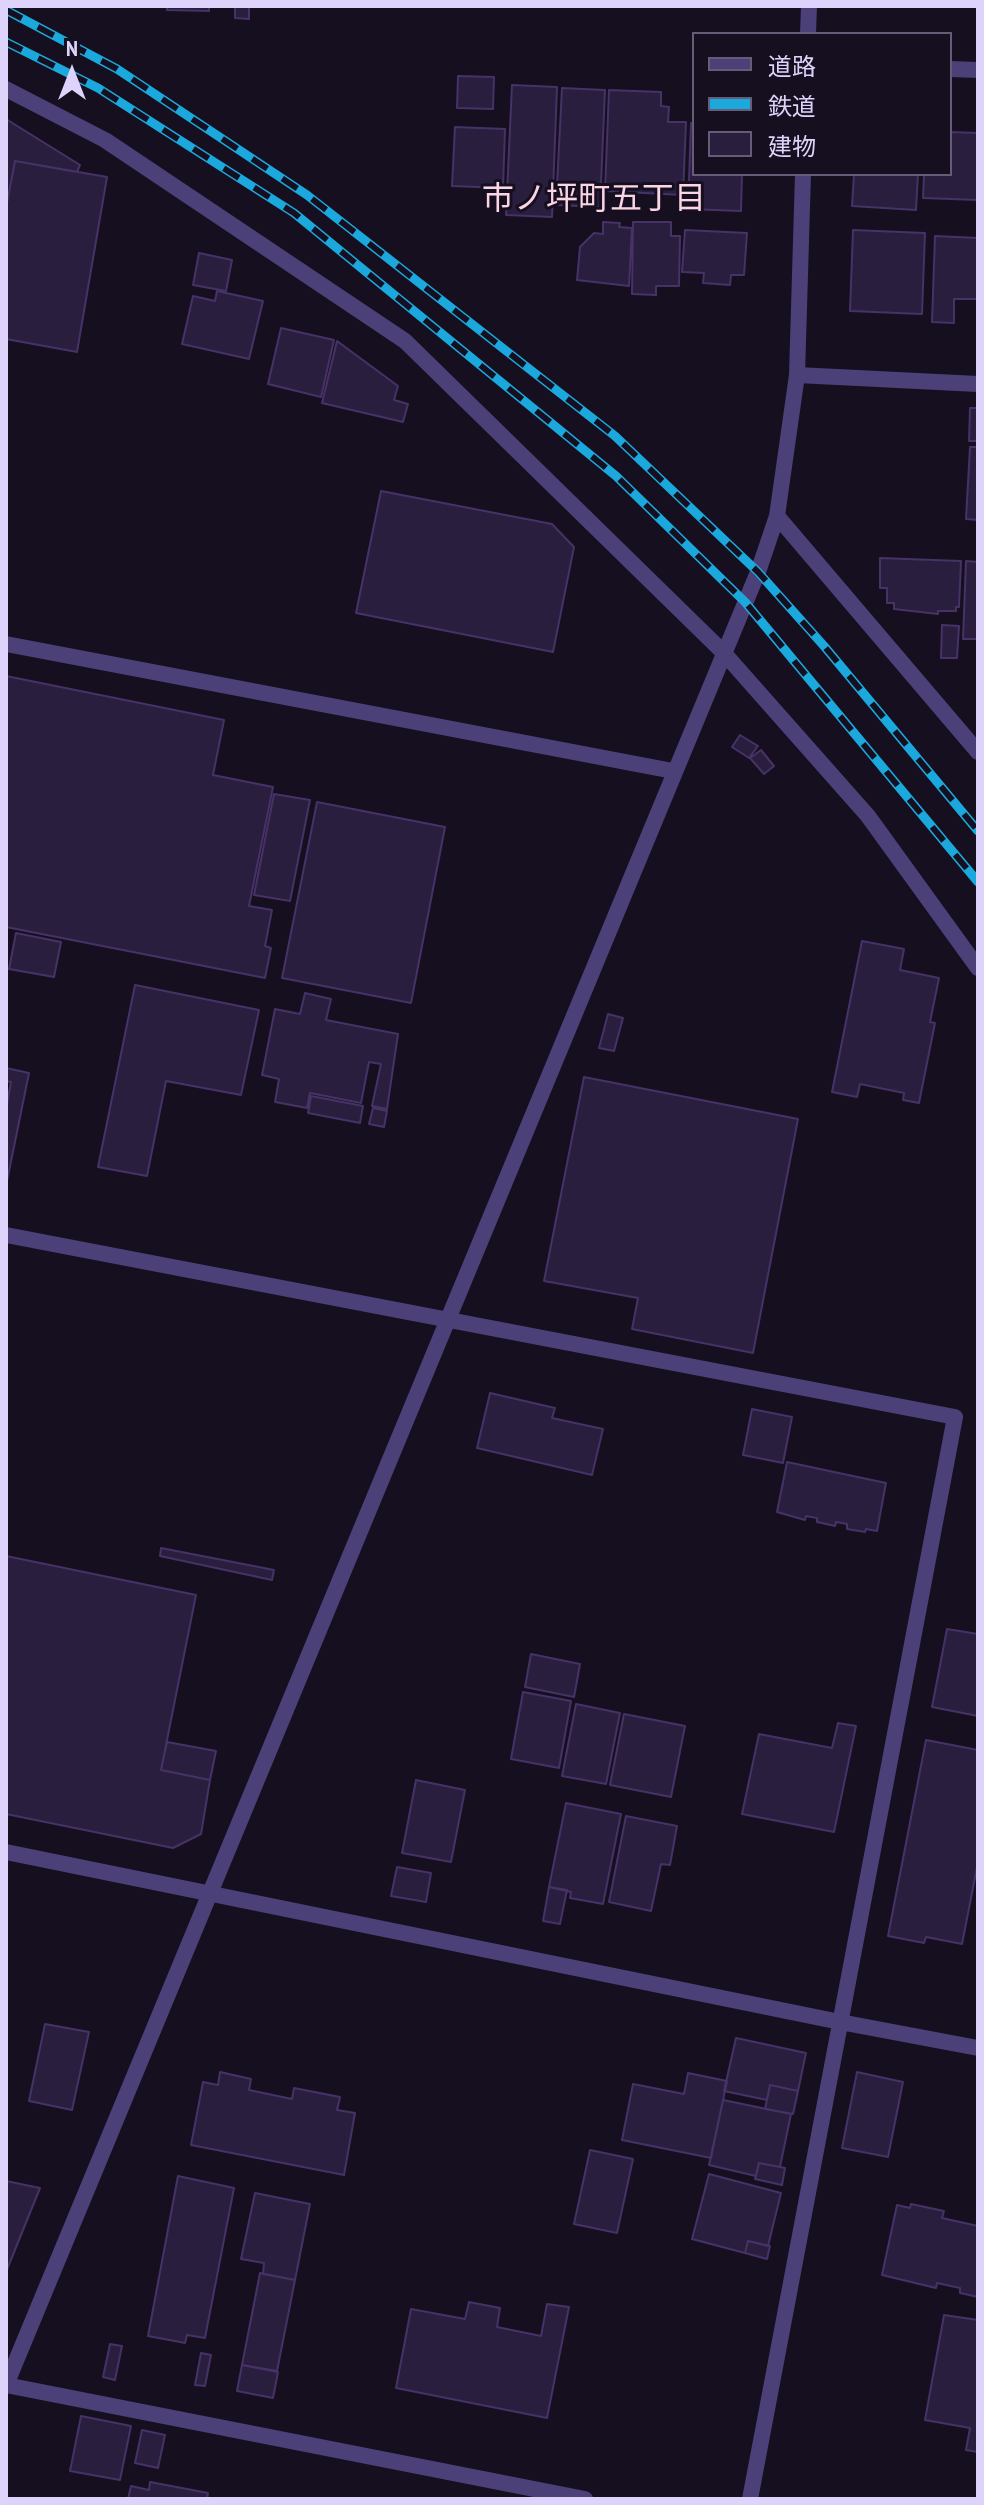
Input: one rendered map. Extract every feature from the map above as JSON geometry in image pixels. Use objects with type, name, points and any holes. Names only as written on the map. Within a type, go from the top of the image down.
[{"type":"street","points":[[808,32],[809,6]]},
{"type":"street","points":[[952,69],[978,70]]},
{"type":"street","points":[[6,89],[105,140],[405,341],[723,652],[868,816],[978,968]]},
{"type":"street","points":[[585,2499],[6,2385],[758,572],[777,516],[797,375],[803,176]]},
{"type":"street","points":[[797,375],[978,384]]},
{"type":"street","points":[[777,516],[975,745]]},
{"type":"street","points":[[6,644],[673,771]]},
{"type":"street","points":[[6,1235],[955,1417],[750,2499]]},
{"type":"street","points":[[6,1852],[978,2048]]},
{"type":"building","points":[[167,6],[209,6],[209,11],[167,10]]},
{"type":"building","points":[[235,6],[249,6],[249,19],[235,18]]},
{"type":"building","points":[[458,76],[494,77],[493,109],[457,108]]},
{"type":"building","points":[[512,85],[557,87],[552,217],[506,215]]},
{"type":"building","points":[[562,88],[605,90],[600,207],[556,205]]},
{"type":"building","points":[[609,90],[661,92],[661,106],[669,107],[668,122],[686,122],[683,195],[605,191]]},
{"type":"building","points":[[6,119],[80,165],[77,172],[15,161],[6,208]]},
{"type":"building","points":[[692,123],[692,176],[742,176],[741,211],[688,209]]},
{"type":"building","points":[[455,127],[505,129],[503,188],[452,186]]},
{"type":"building","points":[[952,132],[978,133],[978,200],[923,198],[924,176],[952,176]]},
{"type":"building","points":[[15,161],[107,177],[77,352],[6,339],[6,208]]},
{"type":"building","points":[[854,176],[918,176],[916,210],[852,206]]},
{"type":"building","points":[[603,222],[620,223],[619,227],[632,228],[629,286],[577,280],[580,247],[594,233],[603,234]]},
{"type":"building","points":[[633,222],[671,222],[671,236],[680,236],[679,286],[656,286],[656,295],[632,294]]},
{"type":"building","points":[[685,230],[747,233],[744,275],[731,275],[730,285],[703,283],[704,273],[682,272]]},
{"type":"building","points":[[853,230],[925,233],[922,314],[850,311]]},
{"type":"building","points":[[935,236],[978,238],[978,299],[954,299],[954,323],[932,322]]},
{"type":"building","points":[[199,253],[232,260],[226,291],[193,285]]},
{"type":"building","points":[[217,291],[263,301],[249,359],[182,344],[193,296],[215,301]]},
{"type":"building","points":[[281,328],[334,340],[321,397],[268,384]]},
{"type":"building","points":[[337,341],[398,386],[394,400],[408,404],[403,422],[322,403]]},
{"type":"building","points":[[970,408],[978,408],[978,441],[969,441]]},
{"type":"building","points":[[970,447],[978,447],[978,520],[966,519]]},
{"type":"building","points":[[381,491],[552,524],[574,547],[553,652],[356,613]]},
{"type":"building","points":[[880,558],[961,561],[959,607],[956,611],[938,611],[938,614],[894,609],[894,603],[887,603],[887,588],[880,588]]},
{"type":"building","points":[[966,561],[978,562],[978,639],[963,639]]},
{"type":"building","points":[[942,625],[959,626],[957,658],[941,658]]},
{"type":"building","points":[[6,676],[224,720],[213,775],[273,787],[249,906],[272,910],[265,946],[271,948],[265,978],[6,927]]},
{"type":"building","points":[[740,735],[758,746],[749,758],[732,747]]},
{"type":"building","points":[[761,750],[774,766],[764,774],[750,758]]},
{"type":"building","points":[[274,794],[310,800],[290,901],[254,895]]},
{"type":"building","points":[[317,802],[445,827],[411,1003],[282,978]]},
{"type":"building","points":[[16,933],[61,942],[54,977],[9,969]]},
{"type":"building","points":[[862,941],[904,949],[900,970],[939,978],[930,1022],[935,1023],[919,1103],[903,1100],[904,1093],[860,1084],[857,1097],[832,1092]]},
{"type":"building","points":[[135,985],[259,1010],[241,1095],[166,1081],[147,1176],[98,1167]]},
{"type":"building","points":[[305,993],[331,999],[326,1020],[398,1034],[387,1109],[372,1106],[381,1064],[369,1062],[361,1103],[310,1093],[307,1108],[275,1102],[279,1079],[262,1075],[275,1009],[300,1014]]},
{"type":"building","points":[[608,1014],[623,1018],[614,1051],[599,1048]]},
{"type":"building","points":[[6,1068],[29,1073],[6,1186],[6,1110],[11,1082],[6,1081]]},
{"type":"building","points":[[584,1077],[798,1119],[753,1353],[632,1329],[638,1298],[544,1281]]},
{"type":"building","points":[[311,1096],[363,1106],[360,1123],[308,1113]]},
{"type":"building","points":[[373,1108],[387,1111],[384,1127],[369,1124]]},
{"type":"building","points":[[490,1393],[555,1408],[552,1418],[603,1429],[592,1475],[477,1448]]},
{"type":"building","points":[[752,1409],[792,1417],[783,1463],[743,1455]]},
{"type":"building","points":[[787,1462],[886,1483],[877,1531],[847,1529],[847,1524],[836,1522],[835,1526],[817,1522],[817,1518],[806,1516],[805,1520],[777,1512]]},
{"type":"building","points":[[161,1548],[274,1570],[272,1580],[160,1556]]},
{"type":"building","points":[[6,1556],[196,1595],[161,1770],[210,1780],[201,1834],[173,1848],[6,1814]]},
{"type":"building","points":[[947,1629],[978,1634],[978,1716],[932,1707]]},
{"type":"building","points":[[531,1654],[580,1664],[574,1697],[525,1687]]},
{"type":"building","points":[[523,1692],[571,1701],[559,1768],[511,1759]]},
{"type":"building","points":[[576,1704],[620,1713],[606,1784],[562,1776]]},
{"type":"building","points":[[624,1714],[685,1726],[671,1797],[610,1785]]},
{"type":"building","points":[[838,1723],[856,1726],[834,1832],[742,1814],[759,1734],[832,1748]]},
{"type":"building","points":[[926,1740],[978,1750],[978,1862],[962,1944],[926,1937],[924,1943],[888,1936]]},
{"type":"building","points":[[167,1742],[216,1751],[210,1780],[161,1770]]},
{"type":"building","points":[[416,1780],[465,1790],[451,1862],[402,1853]]},
{"type":"building","points":[[566,1803],[621,1814],[603,1904],[570,1898],[571,1892],[549,1887]]},
{"type":"building","points":[[626,1816],[677,1826],[670,1865],[661,1864],[651,1911],[609,1902]]},
{"type":"building","points":[[397,1867],[431,1873],[426,1902],[391,1896]]},
{"type":"building","points":[[549,1887],[567,1890],[560,1924],[543,1921]]},
{"type":"building","points":[[45,2024],[89,2032],[72,2110],[29,2101]]},
{"type":"building","points":[[736,2038],[806,2053],[798,2091],[770,2085],[767,2100],[724,2091]]},
{"type":"building","points":[[220,2072],[251,2079],[249,2090],[292,2099],[294,2088],[340,2097],[337,2110],[355,2113],[344,2175],[191,2145],[203,2082],[218,2085]]},
{"type":"building","points":[[857,2072],[903,2082],[888,2157],[842,2148]]},
{"type":"building","points":[[688,2073],[727,2081],[711,2158],[622,2140],[633,2084],[684,2094]]},
{"type":"building","points":[[770,2085],[798,2091],[793,2114],[765,2109]]},
{"type":"building","points":[[723,2100],[791,2114],[780,2167],[759,2163],[756,2176],[709,2165]]},
{"type":"building","points":[[590,2150],[633,2159],[617,2233],[574,2224]]},
{"type":"building","points":[[759,2163],[785,2168],[782,2185],[755,2179]]},
{"type":"building","points":[[709,2174],[781,2193],[768,2246],[748,2241],[745,2253],[692,2239]]},
{"type":"building","points":[[178,2176],[234,2188],[205,2338],[187,2335],[185,2343],[148,2336]]},
{"type":"building","points":[[6,2181],[40,2188],[6,2272]]},
{"type":"building","points":[[255,2193],[310,2204],[295,2280],[263,2274],[264,2263],[241,2259]]},
{"type":"building","points":[[911,2204],[944,2211],[942,2218],[978,2226],[978,2297],[960,2293],[960,2288],[937,2283],[936,2288],[882,2275],[897,2205],[910,2208]]},
{"type":"building","points":[[748,2241],[770,2246],[767,2259],[745,2253]]},
{"type":"building","points":[[260,2273],[295,2280],[277,2371],[242,2365]]},
{"type":"building","points":[[469,2302],[500,2308],[497,2327],[541,2336],[547,2304],[569,2307],[547,2418],[396,2388],[411,2309],[465,2319]]},
{"type":"building","points":[[944,2315],[978,2320],[978,2452],[966,2450],[970,2428],[925,2420]]},
{"type":"building","points":[[110,2344],[122,2346],[115,2380],[103,2377]]},
{"type":"building","points":[[201,2353],[211,2355],[205,2386],[195,2385]]},
{"type":"building","points":[[242,2365],[278,2372],[273,2398],[237,2391]]},
{"type":"building","points":[[81,2416],[131,2426],[120,2480],[70,2471]]},
{"type":"building","points":[[142,2430],[165,2435],[158,2468],[135,2463]]},
{"type":"building","points":[[150,2482],[208,2493],[207,2499],[128,2499],[131,2486],[149,2490]]},
{"type":"railway","points":[[6,10],[117,69],[307,195],[615,436],[758,572],[978,831]]},
{"type":"railway","points":[[6,42],[98,88],[294,213],[616,476],[745,602],[978,882]]},
{"type":"district","name":"市ノ坪町五丁目","points":[[594,200]]}]
